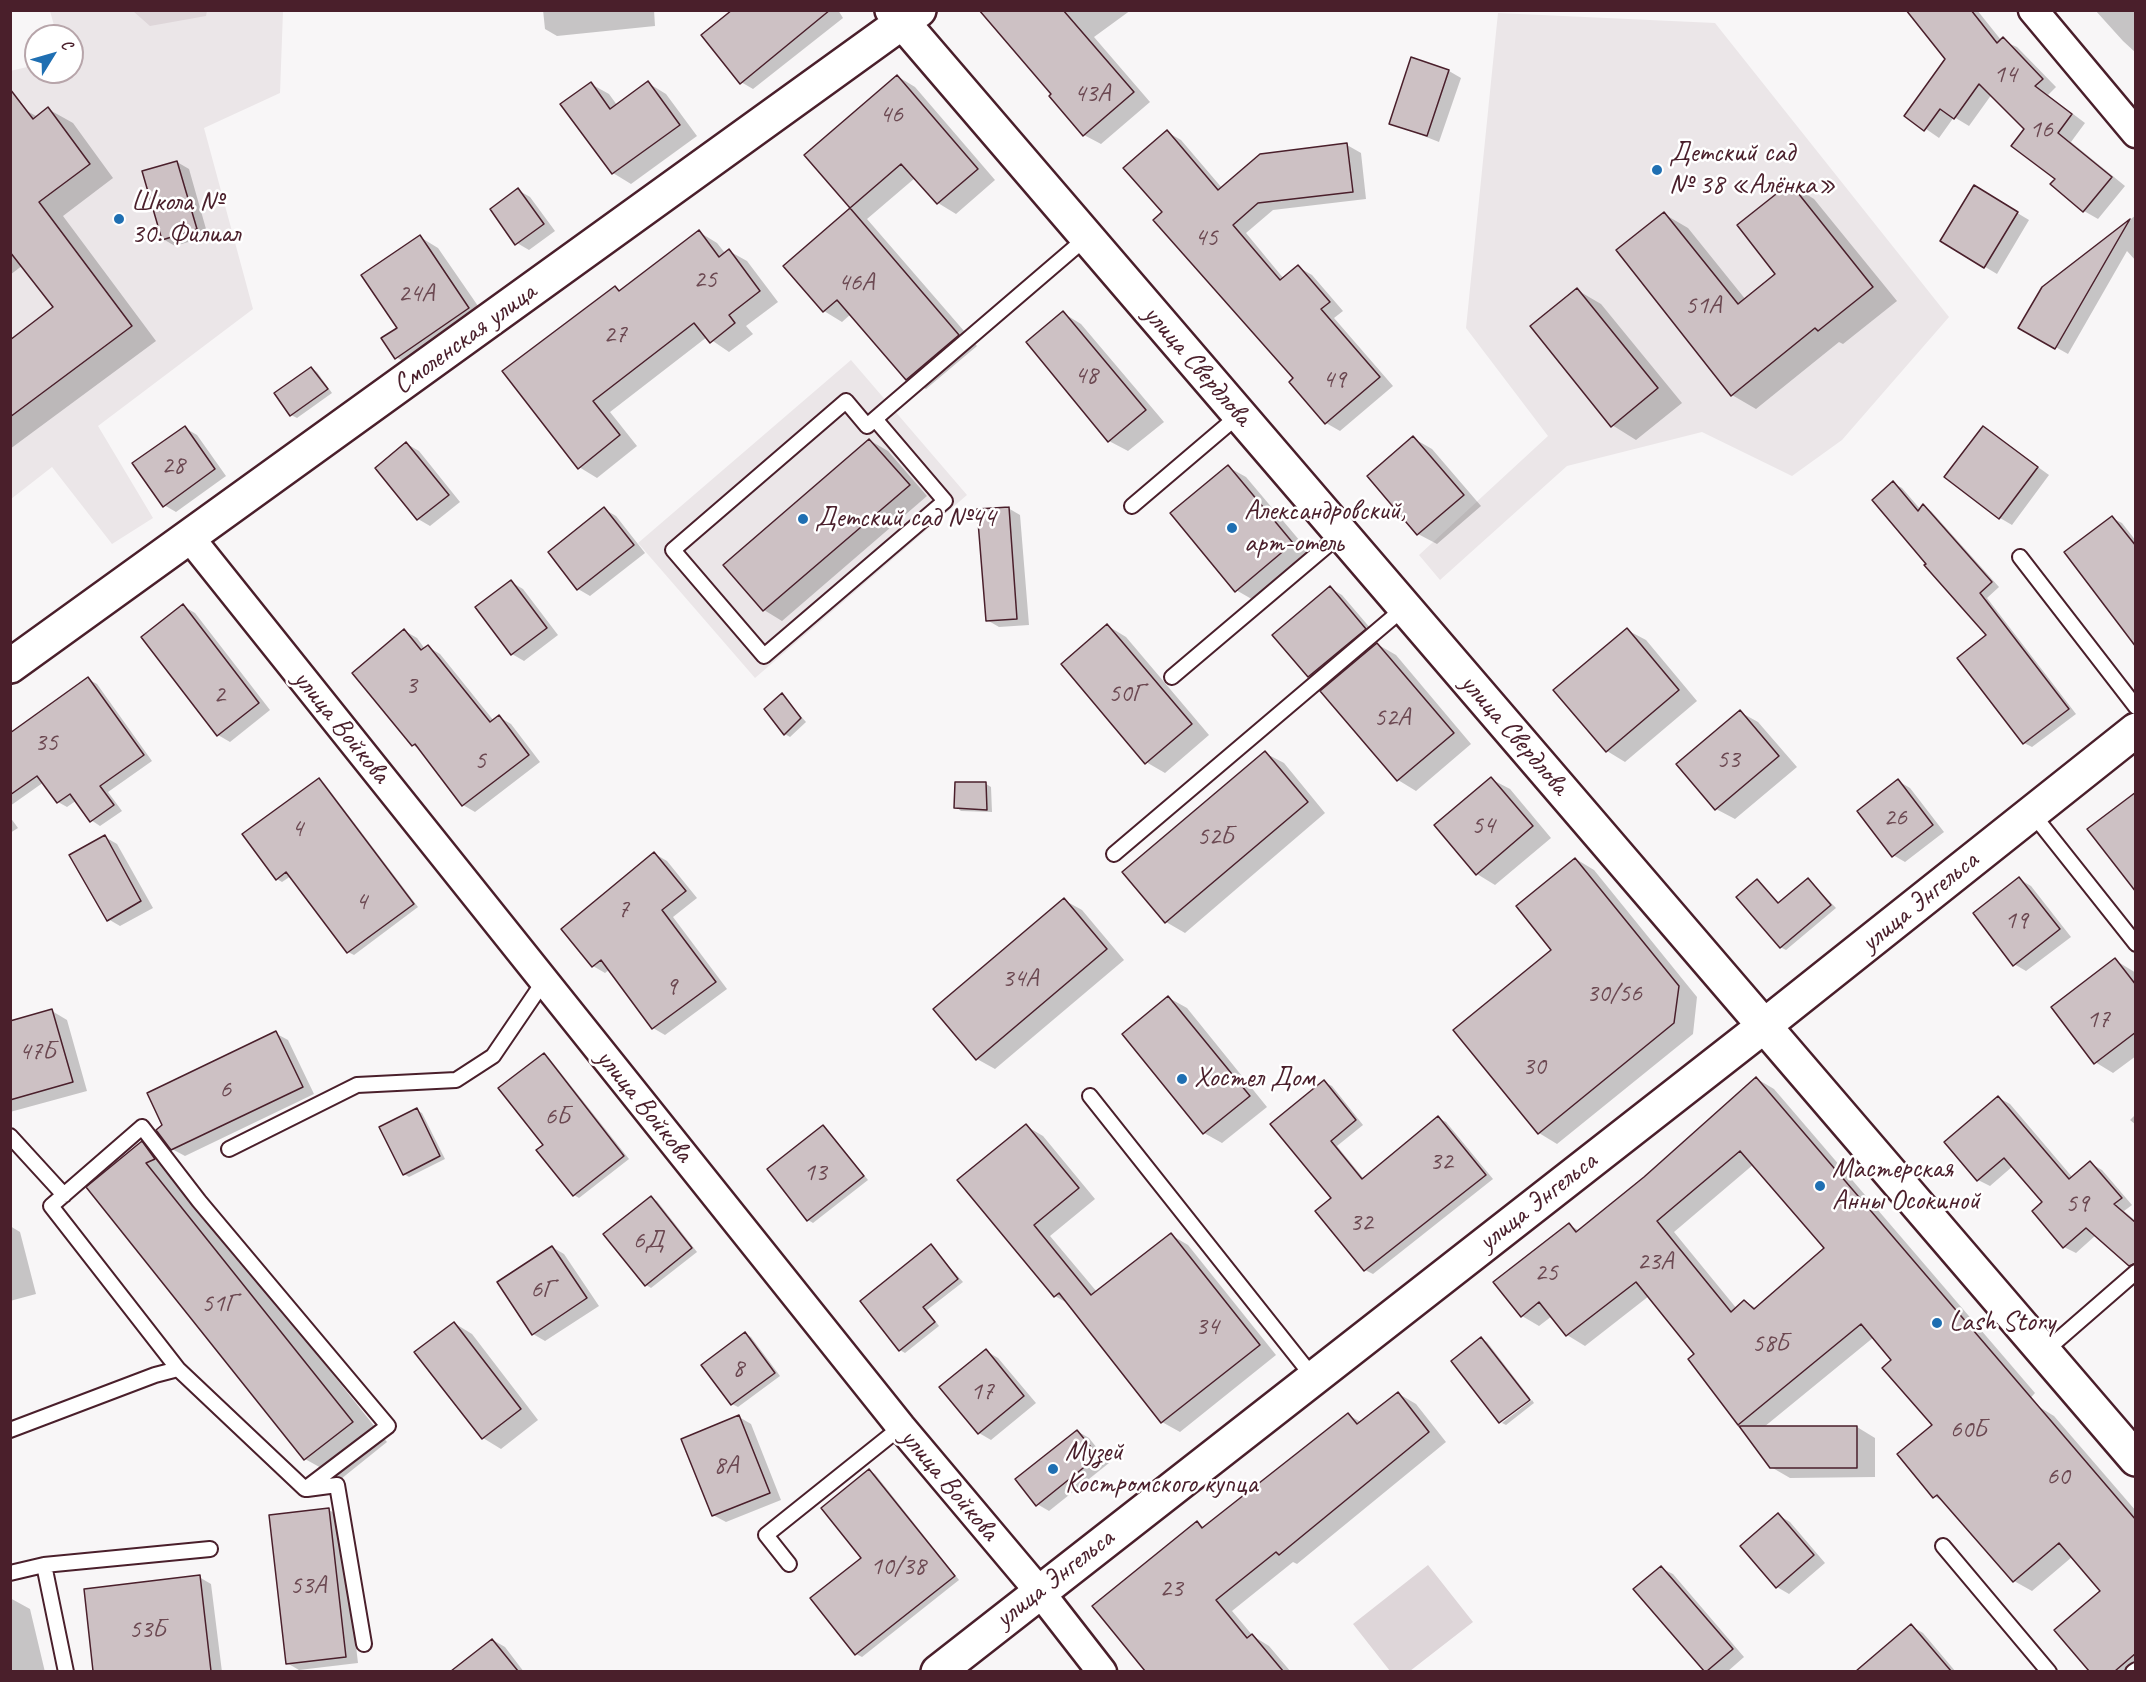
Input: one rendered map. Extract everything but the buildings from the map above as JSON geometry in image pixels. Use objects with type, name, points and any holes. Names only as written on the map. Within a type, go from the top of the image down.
[{"type":"street","points":[[2033,10],[2136,133]]},
{"type":"street","name":"улица Свердлова","points":[[904,15],[1086,238],[2136,1459]]},
{"type":"street","name":"Смоленская улица","points":[[10,666],[190,538],[904,15]]},
{"type":"street","name":"улица Войкова","points":[[190,538],[901,1427],[1039,1591],[1102,1671]]},
{"type":"street","name":"улица Энгельса","points":[[938,1671],[1764,1026],[2136,730]]},
{"type":"lane","points":[[875,419],[945,501],[764,656],[673,550],[846,401],[867,426],[875,419],[1086,238]]},
{"type":"lane","points":[[1132,506],[1239,415]]},
{"type":"lane","points":[[1172,676],[1341,534]]},
{"type":"lane","points":[[2020,557],[2136,707]]},
{"type":"lane","points":[[1114,854],[1404,608]]},
{"type":"lane","points":[[2032,813],[2136,944]]},
{"type":"lane","points":[[229,1149],[357,1085],[456,1080],[493,1056],[544,981]]},
{"type":"lane","points":[[1090,1095],[1313,1377]]},
{"type":"lane","points":[[142,1127],[199,1201],[388,1426],[305,1489],[178,1369],[51,1206],[142,1127]]},
{"type":"lane","points":[[10,1136],[64,1195]]},
{"type":"lane","points":[[2044,1352],[2136,1272]]},
{"type":"lane","points":[[10,1430],[155,1375],[178,1369]]},
{"type":"lane","points":[[789,1564],[766,1535],[901,1427]]},
{"type":"lane","points":[[305,1489],[337,1485],[364,1644]]},
{"type":"lane","points":[[1942,1546],[2049,1671]]},
{"type":"lane","points":[[10,1573],[44,1565],[210,1549]]},
{"type":"lane","points":[[44,1565],[66,1671]]},
{"type":"shaded area","name":"Школа № 30. Филиал","points":[[50,11],[283,11],[280,93],[204,128],[253,309],[98,426],[153,518],[112,544],[52,467],[11,499],[10,71],[24,68],[24,84],[84,84],[84,24],[54,24]]},
{"type":"shaded area","points":[[133,11],[207,11],[206,16],[150,26]]},
{"type":"shaded area","name":"Детский сад № 38 «Алёнка»","points":[[1498,13],[1715,23],[1949,317],[1842,440],[1792,476],[1702,432],[1567,466],[1440,580],[1419,555],[1548,436],[1466,328]]},
{"type":"shaded area","name":"Детский сад №44","points":[[851,360],[967,495],[755,678],[638,543]]},
{"type":"shaded area","points":[[1428,1565],[1473,1622],[1410,1671],[1390,1671],[1353,1624]]},
{"type":"place","name":"Детский сад № 38 «Алёнка»","points":[[1657,170]]},
{"type":"place","name":"Школа № 30. Филиал","points":[[119,219]]},
{"type":"place","name":"Детский сад №44","points":[[803,519]]},
{"type":"place","name":"Александровский, арт-отель","points":[[1232,528]]},
{"type":"place","name":"Хостел Дом","points":[[1182,1079]]},
{"type":"place","name":"Мастерская Анны Осокиной","points":[[1820,1186]]},
{"type":"place","name":"Lash Story","points":[[1937,1323]]},
{"type":"place","name":"Музей Костромского купца","points":[[1053,1469]]}]
